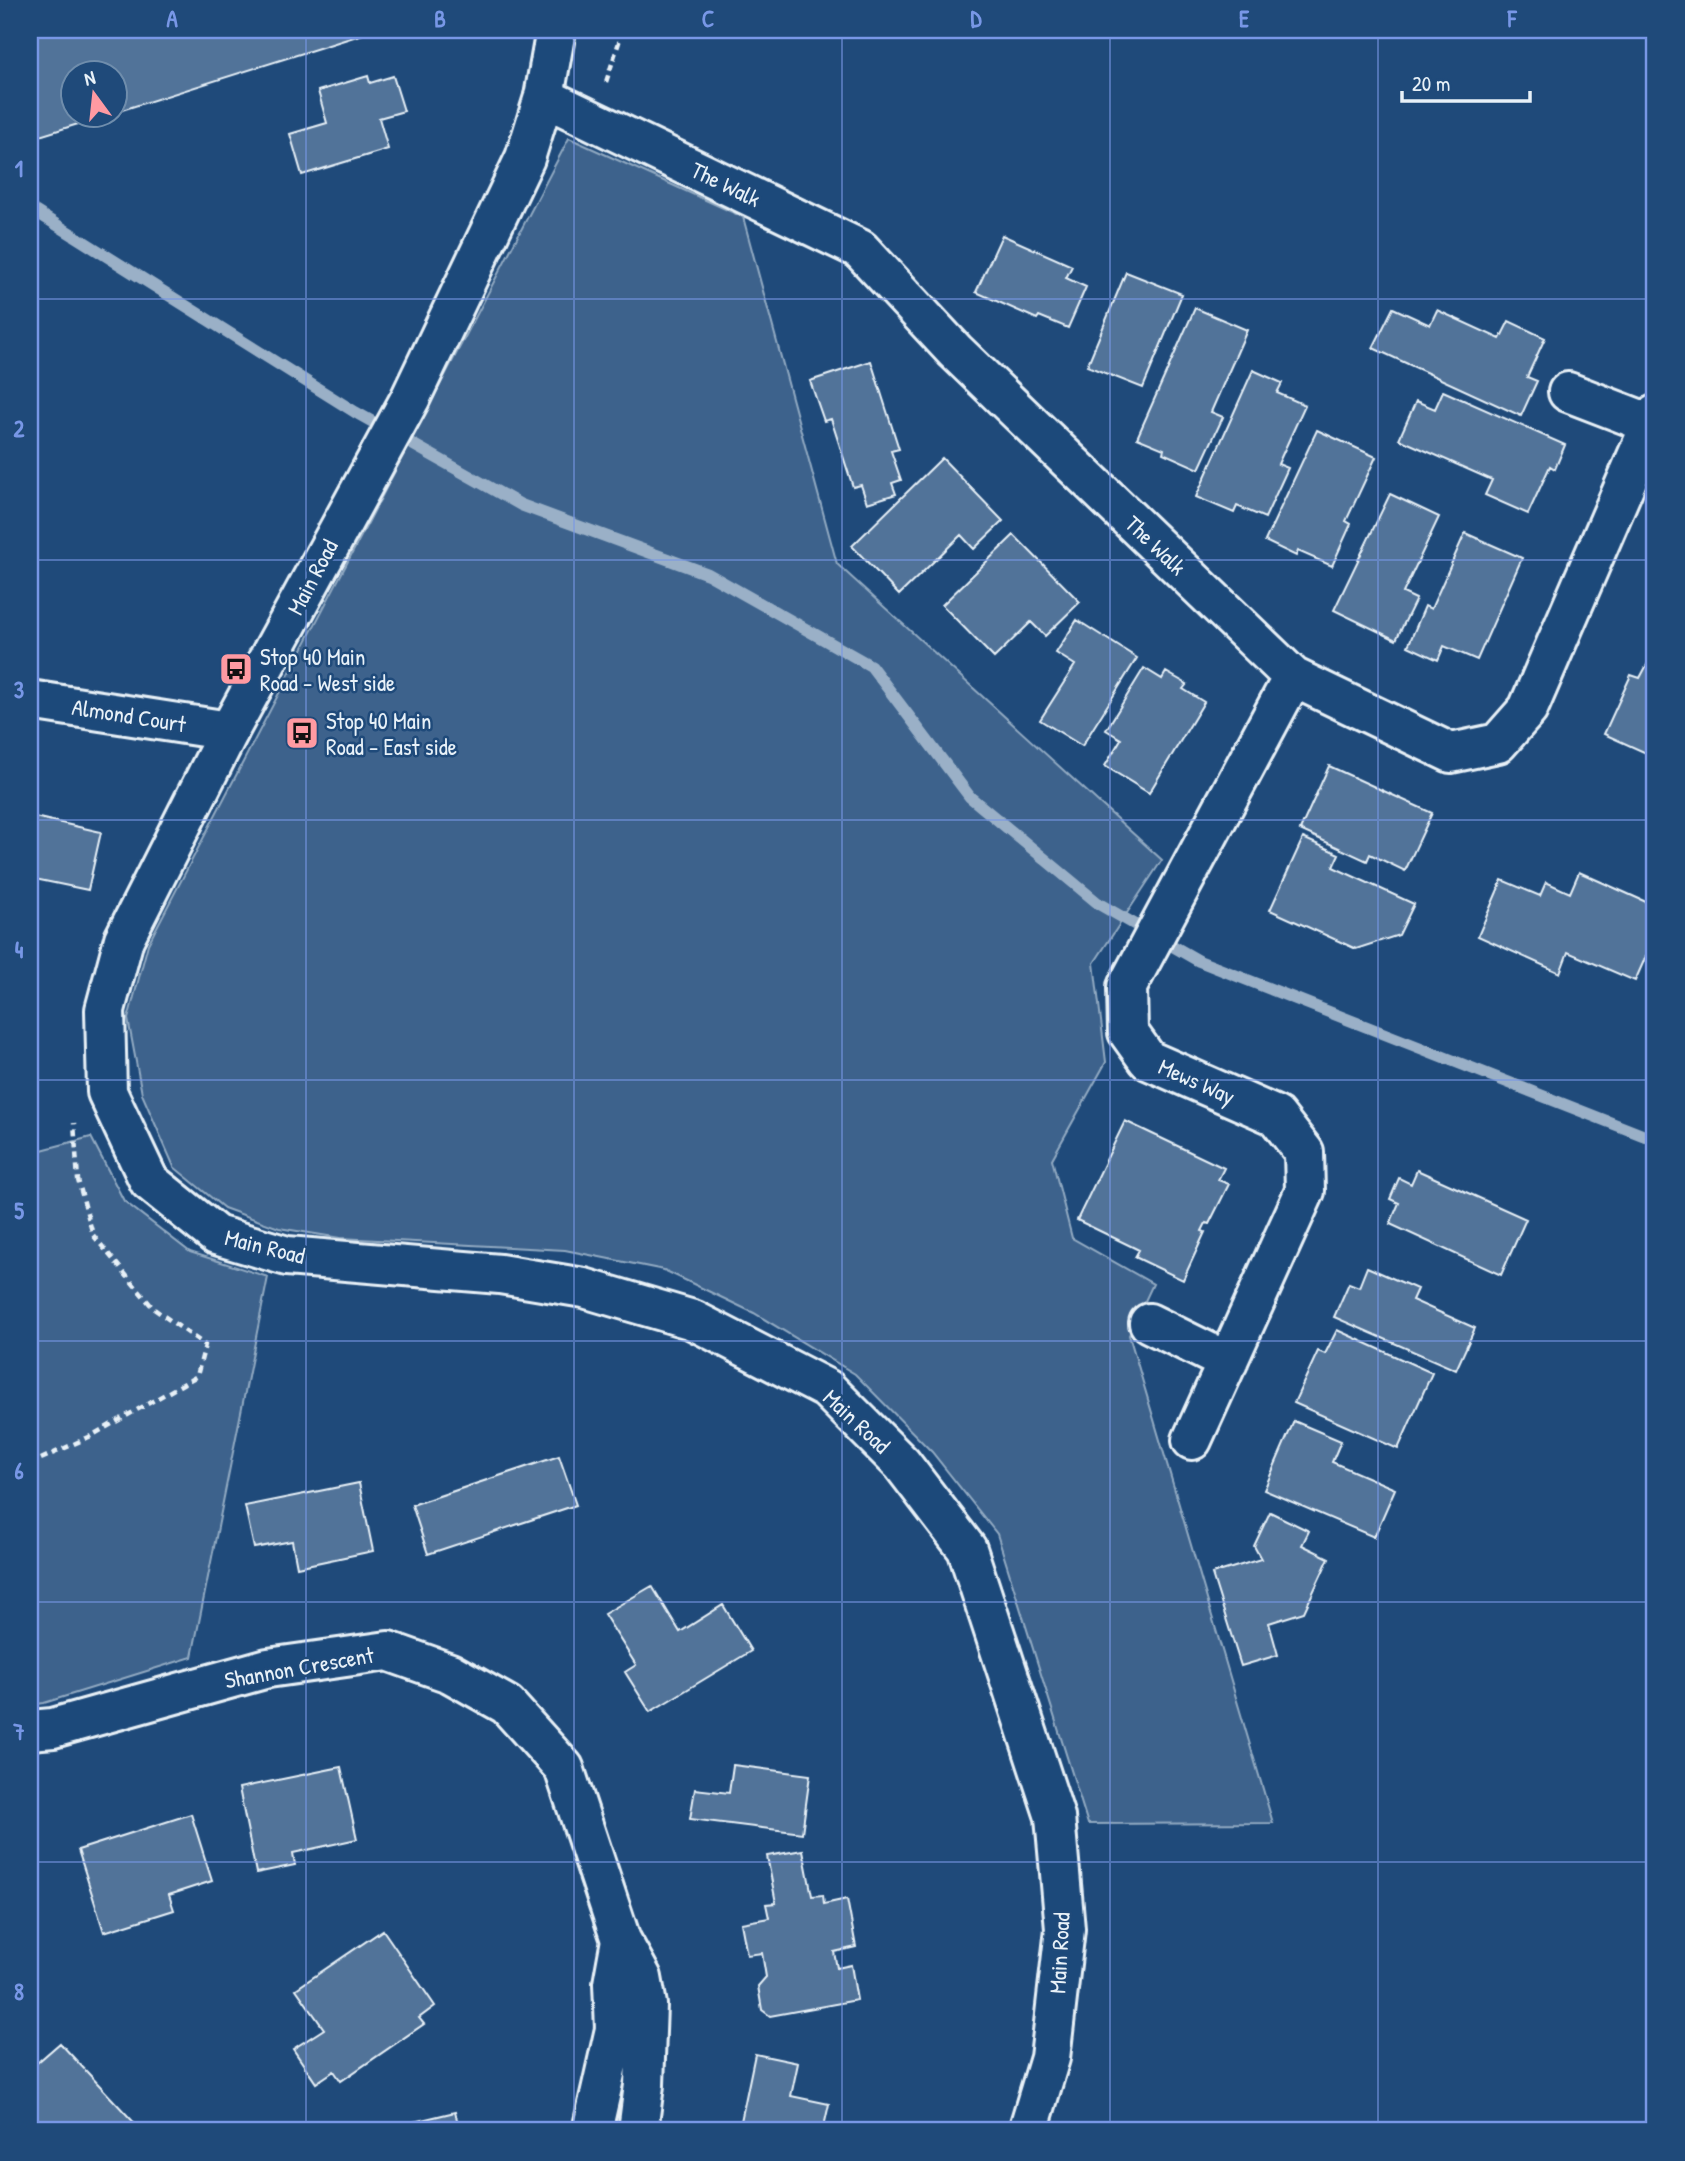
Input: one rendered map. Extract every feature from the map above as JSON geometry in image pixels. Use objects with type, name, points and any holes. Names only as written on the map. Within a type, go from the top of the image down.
[{"type":"street","name":"Main Road","points":[[556,30],[544,97],[525,158],[405,407],[229,731],[124,939],[106,1010],[107,1092],[149,1181],[216,1235],[287,1256],[500,1274],[584,1288],[693,1320],[827,1389],[902,1464],[967,1549],[1055,1817],[1065,1929],[1050,2058],[1028,2131]]},
{"type":"street","name":"The Walk","points":[[544,97],[860,249],[955,351],[1293,677],[1451,753],[1498,743],[1528,709],[1653,420],[1568,392]]},
{"type":"street","name":"Mews Way","points":[[1192,1440],[1305,1191],[1304,1152],[1276,1116],[1148,1060],[1128,1032],[1127,987],[1293,677]]},
{"type":"street","name":"Almond Court","points":[[30,700],[229,731]]},
{"type":"street","points":[[1149,1323],[1228,1362]]},
{"type":"street","name":"Shannon Crescent","points":[[30,1730],[53,1728],[268,1668],[388,1651],[450,1673],[507,1705],[564,1769],[621,1940],[642,1978],[647,2005],[644,2085],[638,2131]]},
{"type":"street","name":"Shannon Crescent","points":[[592,2131],[615,2029],[613,1984],[621,1940]]},
{"type":"path","points":[[594,121],[623,30]]},
{"type":"shaded area","points":[[569,138],[743,217],[837,564],[1162,860],[1094,963],[1106,1062],[1052,1159],[1072,1238],[1153,1284],[1129,1335],[1273,1823],[1088,1824],[997,1534],[932,1452],[855,1374],[754,1313],[664,1270],[565,1250],[340,1238],[279,1228],[224,1208],[174,1167],[142,1094],[128,1019],[148,944]]},
{"type":"shaded area","points":[[91,1137],[124,1201],[190,1252],[268,1277],[192,1657],[30,1705],[30,1153]]},
{"type":"building","points":[[30,30],[376,30],[130,108],[130,60],[60,60],[60,130],[30,139]]},
{"type":"building","points":[[368,76],[370,83],[393,76],[404,111],[379,118],[388,149],[302,175],[290,134],[327,123],[318,91]]},
{"type":"building","points":[[1002,235],[1072,266],[1066,278],[1086,287],[1068,328],[1039,316],[1037,319],[976,292]]},
{"type":"building","points":[[1126,272],[1182,294],[1143,388],[1087,366]]},
{"type":"building","points":[[1195,308],[1247,330],[1211,412],[1223,417],[1199,469],[1163,453],[1164,449],[1137,438]]},
{"type":"building","points":[[1393,308],[1430,325],[1437,310],[1500,339],[1509,321],[1545,338],[1527,377],[1537,381],[1521,416],[1373,348]]},
{"type":"building","points":[[871,361],[899,449],[891,451],[901,480],[892,483],[896,494],[867,503],[861,485],[853,487],[831,419],[824,421],[810,381]]},
{"type":"building","points":[[1253,370],[1282,383],[1277,393],[1305,405],[1278,464],[1288,468],[1265,518],[1237,506],[1234,513],[1196,497]]},
{"type":"building","points":[[1443,391],[1565,445],[1555,469],[1550,466],[1528,514],[1485,495],[1492,480],[1399,439],[1416,401],[1435,409]]},
{"type":"building","points":[[1317,430],[1376,457],[1346,521],[1351,524],[1332,566],[1298,551],[1296,556],[1265,541]]},
{"type":"building","points":[[942,458],[1003,521],[974,549],[961,535],[899,595],[852,546]]},
{"type":"building","points":[[1390,494],[1439,517],[1403,593],[1416,599],[1396,640],[1334,610]]},
{"type":"building","points":[[1465,533],[1522,558],[1477,660],[1444,646],[1438,660],[1408,646],[1425,606],[1431,609]]},
{"type":"building","points":[[1014,535],[1080,602],[1045,636],[1031,622],[994,658],[942,605]]},
{"type":"building","points":[[1077,620],[1137,658],[1082,746],[1040,720],[1075,665],[1056,653]]},
{"type":"building","points":[[1648,663],[1655,666],[1655,757],[1604,734],[1631,675],[1640,678]]},
{"type":"building","points":[[1144,668],[1162,679],[1166,672],[1187,684],[1183,689],[1204,702],[1149,793],[1105,766],[1121,739],[1106,730]]},
{"type":"building","points":[[1329,766],[1432,813],[1405,871],[1370,854],[1367,861],[1300,830]]},
{"type":"building","points":[[30,816],[101,832],[88,890],[30,878]]},
{"type":"building","points":[[1303,838],[1339,854],[1333,867],[1414,904],[1399,935],[1356,949],[1270,910]]},
{"type":"building","points":[[1579,872],[1655,906],[1655,936],[1635,981],[1568,952],[1560,973],[1478,936],[1502,880],[1540,896],[1546,882],[1570,893]]},
{"type":"building","points":[[1125,1121],[1224,1168],[1218,1180],[1229,1184],[1209,1224],[1206,1223],[1202,1231],[1205,1232],[1183,1280],[1135,1257],[1139,1250],[1077,1220]]},
{"type":"building","points":[[1417,1170],[1526,1219],[1501,1275],[1390,1224],[1399,1203],[1390,1199],[1399,1178],[1411,1184]]},
{"type":"building","points":[[1367,1267],[1417,1289],[1412,1300],[1475,1328],[1456,1370],[1334,1317],[1349,1283],[1359,1287]]},
{"type":"building","points":[[1337,1330],[1432,1373],[1398,1449],[1294,1403],[1318,1351],[1325,1354]]},
{"type":"building","points":[[1294,1421],[1341,1441],[1332,1462],[1395,1489],[1374,1537],[1264,1490]]},
{"type":"building","points":[[559,1456],[576,1505],[428,1554],[412,1505]]},
{"type":"building","points":[[359,1483],[373,1551],[297,1567],[292,1541],[254,1548],[245,1506]]},
{"type":"building","points":[[1270,1512],[1309,1531],[1302,1545],[1329,1558],[1304,1612],[1269,1623],[1278,1655],[1241,1666],[1212,1574],[1261,1559],[1254,1546]]},
{"type":"building","points":[[652,1586],[680,1632],[723,1605],[751,1651],[650,1712],[625,1672],[636,1665],[604,1614]]},
{"type":"building","points":[[733,1765],[810,1775],[802,1833],[690,1819],[695,1789],[729,1793]]},
{"type":"building","points":[[341,1767],[357,1839],[293,1853],[295,1865],[256,1873],[239,1788]]},
{"type":"building","points":[[191,1814],[212,1881],[169,1895],[174,1910],[104,1932],[78,1850]]},
{"type":"building","points":[[803,1850],[812,1896],[823,1895],[824,1904],[847,1899],[856,1947],[834,1952],[837,1968],[851,1965],[857,2000],[770,2016],[762,2010],[758,1986],[766,1977],[762,1953],[747,1955],[741,1923],[769,1918],[766,1904],[776,1903],[767,1856]]},
{"type":"building","points":[[383,1930],[435,2006],[419,2018],[424,2024],[341,2081],[334,2071],[316,2083],[293,2049],[324,2029],[296,1989]]},
{"type":"building","points":[[60,2043],[142,2131],[30,2131],[30,2069]]},
{"type":"building","points":[[755,2054],[798,2063],[791,2096],[829,2104],[823,2131],[739,2131]]},
{"type":"building","points":[[455,2112],[460,2131],[411,2131],[409,2123]]},
{"type":"waterway","points":[[30,208],[355,412],[521,505],[708,574],[871,666],[970,797],[1099,904],[1199,961],[1655,1140]]},
{"type":"place","name":"Stop 40 Main Road - West side","points":[[236,669]]},
{"type":"place","name":"Stop 40 Main Road - East side","points":[[302,733]]}]
